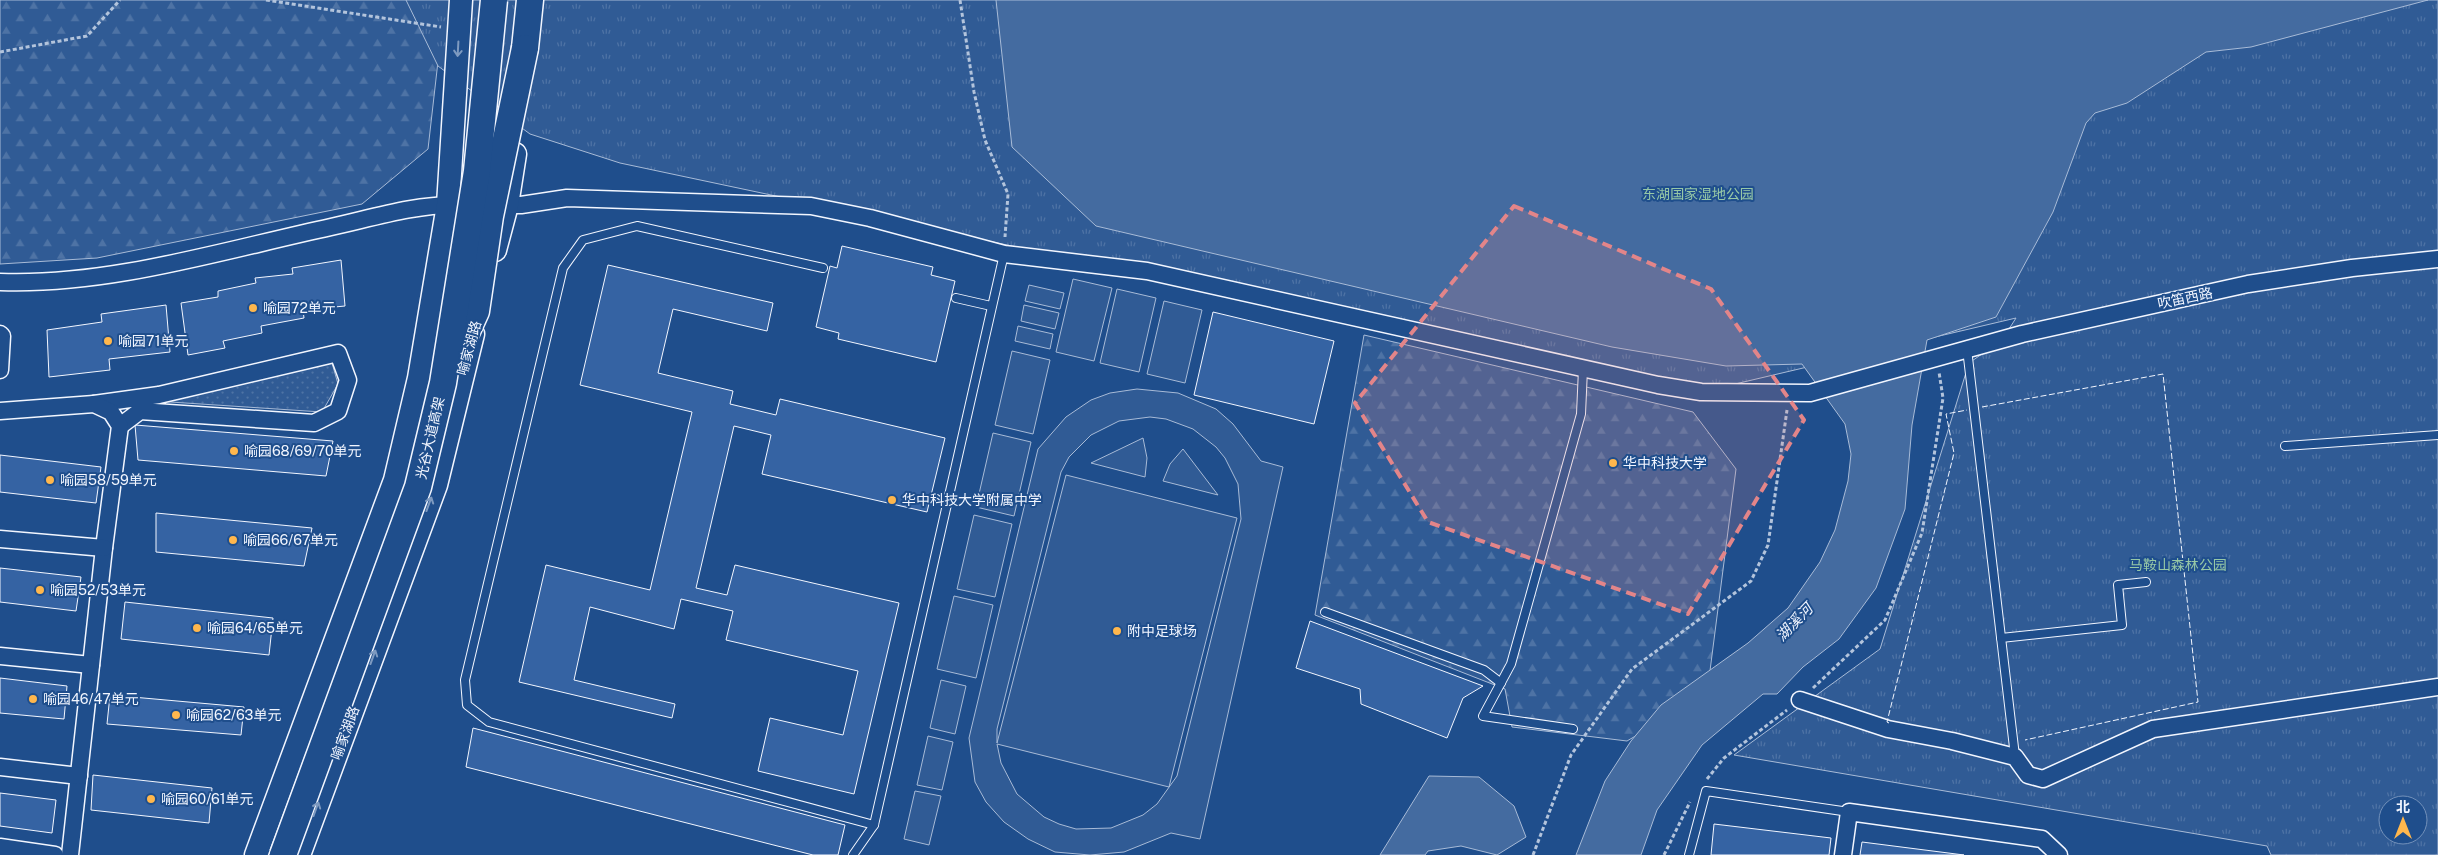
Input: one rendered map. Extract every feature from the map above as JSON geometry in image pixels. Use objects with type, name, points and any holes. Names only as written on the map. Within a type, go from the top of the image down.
[{"type":"highway","name":"光谷大道高架","points":[[272,855],[409,484],[433,381],[466,169],[480,0]]},
{"type":"highway","name":"光谷大道高架","points":[[283,855],[418,487],[443,383],[472,190],[477,171],[494,0]]},
{"type":"highway","points":[[443,383],[476,311],[490,216],[525,48],[530,0]]},
{"type":"main road","points":[[256,855],[395,480],[419,378],[448,204],[461,0]]},
{"type":"main road","name":"喻家湖路","points":[[299,855],[436,485],[507,205],[534,36],[535,0]]},
{"type":"street","name":"吹笛西路","points":[[0,282],[29,283],[119,274],[390,214],[448,204],[507,205],[576,198],[811,206],[870,218],[1004,254],[1147,271],[1583,369],[1701,392],[1810,392],[2022,334],[2248,284],[2352,268],[2438,259]]},
{"type":"street","points":[[0,334],[2,336],[0,370]]},
{"type":"street","points":[[0,411],[94,404],[158,395],[338,353],[348,380],[338,411],[314,423],[140,411],[120,426]]},
{"type":"street","points":[[70,855],[104,548],[120,426],[111,412],[94,404]]},
{"type":"street","points":[[0,539],[104,548]]},
{"type":"street","points":[[0,656],[91,665]]},
{"type":"street","points":[[1800,700],[1888,729],[1952,741],[2015,757],[2028,775],[2043,779],[2153,729],[2438,687]]},
{"type":"street","points":[[0,767],[79,776]]},
{"type":"street","points":[[1842,855],[1849,812],[2042,839],[2058,855]]},
{"type":"street","points":[[0,847],[56,855]]},
{"type":"lane","points":[[823,268],[637,226],[583,240],[563,268],[465,680],[466,705],[489,722],[874,825]]},
{"type":"lane","points":[[853,855],[874,825],[1004,254]]},
{"type":"lane","points":[[956,298],[991,306]]},
{"type":"lane","points":[[1967,349],[2015,757]]},
{"type":"lane","points":[[1573,729],[1483,716],[1510,664],[1581,414],[1583,369]]},
{"type":"lane","points":[[2285,446],[2438,435]]},
{"type":"lane","points":[[2001,638],[2122,625],[2118,585],[2146,582]]},
{"type":"lane","points":[[1325,612],[1484,670],[1501,683]]},
{"type":"lane","points":[[1689,855],[1706,790],[1849,812]]},
{"type":"path","points":[[0,52],[88,36],[120,0]]},
{"type":"path","points":[[266,0],[459,29]]},
{"type":"path","points":[[960,0],[974,92],[985,140],[1008,194],[1004,254]]},
{"type":"path","points":[[1702,786],[1724,758],[1800,700],[1885,620],[1922,533],[1943,398],[1936,356]]},
{"type":"path","points":[[1533,855],[1571,754],[1632,669],[1750,581],[1768,545],[1789,392]]},
{"type":"path","points":[[1664,855],[1685,807],[1691,800]]},
{"type":"highlighted area","points":[[1514,206],[1711,289],[1804,420],[1688,614],[1428,522],[1355,403]]},
{"type":"green space","points":[[0,0],[445,0],[428,149],[362,204],[97,258],[0,264]]},
{"type":"green space","name":"马鞍山森林公园","points":[[406,0],[2438,0],[2438,855],[2271,855],[2267,846],[1734,755],[1880,649],[1969,363],[2002,340],[2016,318],[1701,392],[620,163],[530,134],[438,66]]},
{"type":"green space","points":[[1364,335],[1693,412],[1736,469],[1707,694],[1627,741],[1512,727],[1505,689],[1315,615]]},
{"type":"green space","points":[[332,363],[338,384],[322,412],[155,401]]},
{"type":"shaded area","points":[[1073,279],[1112,288],[1094,361],[1056,352]]},
{"type":"shaded area","points":[[1029,285],[1064,293],[1060,309],[1025,301]]},
{"type":"shaded area","points":[[1117,289],[1156,298],[1139,372],[1100,363]]},
{"type":"shaded area","points":[[1164,301],[1202,310],[1185,383],[1147,374]]},
{"type":"shaded area","points":[[1024,305],[1059,313],[1055,329],[1021,321]]},
{"type":"shaded area","points":[[1018,326],[1053,334],[1050,349],[1015,341]]},
{"type":"shaded area","points":[[1012,351],[1050,360],[1033,434],[995,425]]},
{"type":"shaded area","points":[[1137,389],[1178,393],[1216,409],[1233,424],[1261,461],[1283,467],[1200,839],[1171,833],[1124,852],[1090,855],[1055,852],[1028,839],[1004,822],[986,802],[975,782],[969,738],[1038,449],[1066,417],[1091,400],[1110,393]],"holes":[[[1150,417],[1166,419],[1193,429],[1216,447],[1225,458],[1238,484],[1241,519],[1177,776],[1157,804],[1143,815],[1111,828],[1076,829],[1044,817],[1017,794],[1001,763],[997,744],[1169,787],[1237,518],[1066,475],[997,743],[997,729],[1061,472],[1069,457],[1091,435],[1119,421]]]},
{"type":"shaded area","points":[[993,433],[1031,442],[1014,516],[976,507]]},
{"type":"shaded area","points":[[1143,438],[1147,458],[1145,477],[1091,463]]},
{"type":"shaded area","points":[[1183,449],[1218,495],[1163,481],[1170,464]]},
{"type":"shaded area","points":[[974,515],[1012,524],[995,597],[957,589]]},
{"type":"shaded area","points":[[954,596],[993,605],[976,678],[937,669]]},
{"type":"shaded area","points":[[941,680],[966,686],[955,734],[930,728]]},
{"type":"shaded area","points":[[928,736],[953,742],[942,790],[917,785]]},
{"type":"shaded area","points":[[915,791],[941,796],[929,845],[904,839]]},
{"type":"water","name":"东湖国家湿地公园","points":[[996,0],[2428,0],[2251,47],[2206,52],[2127,103],[2095,113],[2086,123],[2053,212],[1996,317],[1927,340],[1912,425],[1905,509],[1876,588],[1839,639],[1803,667],[1777,694],[1763,694],[1702,745],[1657,810],[1641,855],[1576,855],[1605,781],[1631,741],[1661,705],[1748,643],[1788,608],[1820,562],[1835,530],[1848,481],[1851,454],[1845,424],[1802,364],[1726,366],[1612,347],[1096,226],[1012,147]]},
{"type":"water","points":[[1429,776],[1479,777],[1514,806],[1526,837],[1497,855],[1461,846],[1428,851],[1425,855],[1380,855]]},
{"type":"building","points":[[842,246],[933,267],[931,275],[955,281],[936,362],[838,339],[839,333],[816,327],[830,266],[837,268]]},
{"type":"building","name":"喻园72单元","points":[[341,260],[345,306],[303,310],[304,318],[261,326],[262,333],[223,341],[225,348],[188,355],[181,303],[218,297],[218,291],[256,283],[255,278],[293,274],[292,268]]},
{"type":"building","points":[[608,265],[773,303],[767,331],[673,309],[658,373],[733,391],[730,404],[776,415],[780,399],[945,438],[927,512],[762,474],[771,435],[734,426],[696,588],[727,595],[735,565],[899,603],[854,794],[758,771],[770,718],[843,735],[858,671],[726,640],[733,611],[681,599],[674,629],[590,607],[574,680],[675,704],[672,718],[519,682],[546,565],[650,590],[692,412],[580,385]]},
{"type":"building","name":"喻园71单元","points":[[166,305],[170,352],[109,359],[110,370],[49,377],[47,330],[102,322],[101,314]]},
{"type":"building","points":[[1213,312],[1334,341],[1314,424],[1194,395]]},
{"type":"building","name":"喻园68/69/70单元","points":[[135,425],[333,441],[326,476],[138,460]]},
{"type":"building","name":"喻园58/59单元","points":[[0,455],[101,467],[96,503],[0,492]]},
{"type":"building","name":"喻园66/67单元","points":[[156,513],[312,528],[304,566],[156,552]]},
{"type":"building","name":"喻园52/53单元","points":[[0,568],[81,577],[76,611],[0,602]]},
{"type":"building","name":"喻园64/65单元","points":[[125,602],[273,618],[269,655],[121,639]]},
{"type":"building","points":[[1310,621],[1483,686],[1463,698],[1447,738],[1361,704],[1360,689],[1296,668]]},
{"type":"building","name":"喻园46/47单元","points":[[0,678],[67,686],[64,719],[0,713]]},
{"type":"building","name":"喻园62/63单元","points":[[110,695],[244,707],[241,735],[107,724]]},
{"type":"building","points":[[473,728],[845,825],[838,855],[813,855],[466,767]]},
{"type":"building","name":"喻园60/61单元","points":[[93,775],[212,788],[209,823],[91,810]]},
{"type":"building","points":[[0,793],[56,800],[52,833],[0,826]]},
{"type":"building","points":[[1714,824],[1831,838],[1829,855],[1711,855]]},
{"type":"building","points":[[1862,842],[1964,855],[1860,855]]},
{"type":"fence","points":[[1982,407],[2163,374],[2198,702],[2025,740]]},
{"type":"fence","points":[[1889,723],[1887,722],[1954,453],[1946,414],[1967,410]]},
{"type":"place","name":"喻园72单元","points":[[253,308]]},
{"type":"place","name":"喻园71单元","points":[[108,341]]},
{"type":"place","name":"喻园68/69/70单元","points":[[234,451]]},
{"type":"place","name":"华中科技大学","points":[[1613,463]]},
{"type":"place","name":"喻园58/59单元","points":[[50,480]]},
{"type":"place","name":"华中科技大学附属中学","points":[[892,500]]},
{"type":"place","name":"喻园66/67单元","points":[[233,540]]},
{"type":"place","name":"喻园52/53单元","points":[[40,590]]},
{"type":"place","name":"喻园64/65单元","points":[[197,628]]},
{"type":"place","name":"附中足球场","points":[[1117,631]]},
{"type":"place","name":"喻园46/47单元","points":[[33,699]]},
{"type":"place","name":"喻园62/63单元","points":[[176,715]]},
{"type":"place","name":"喻园60/61单元","points":[[151,799]]},
{"type":"water label","name":"湖溪河","points":[[1794,622]]}]
